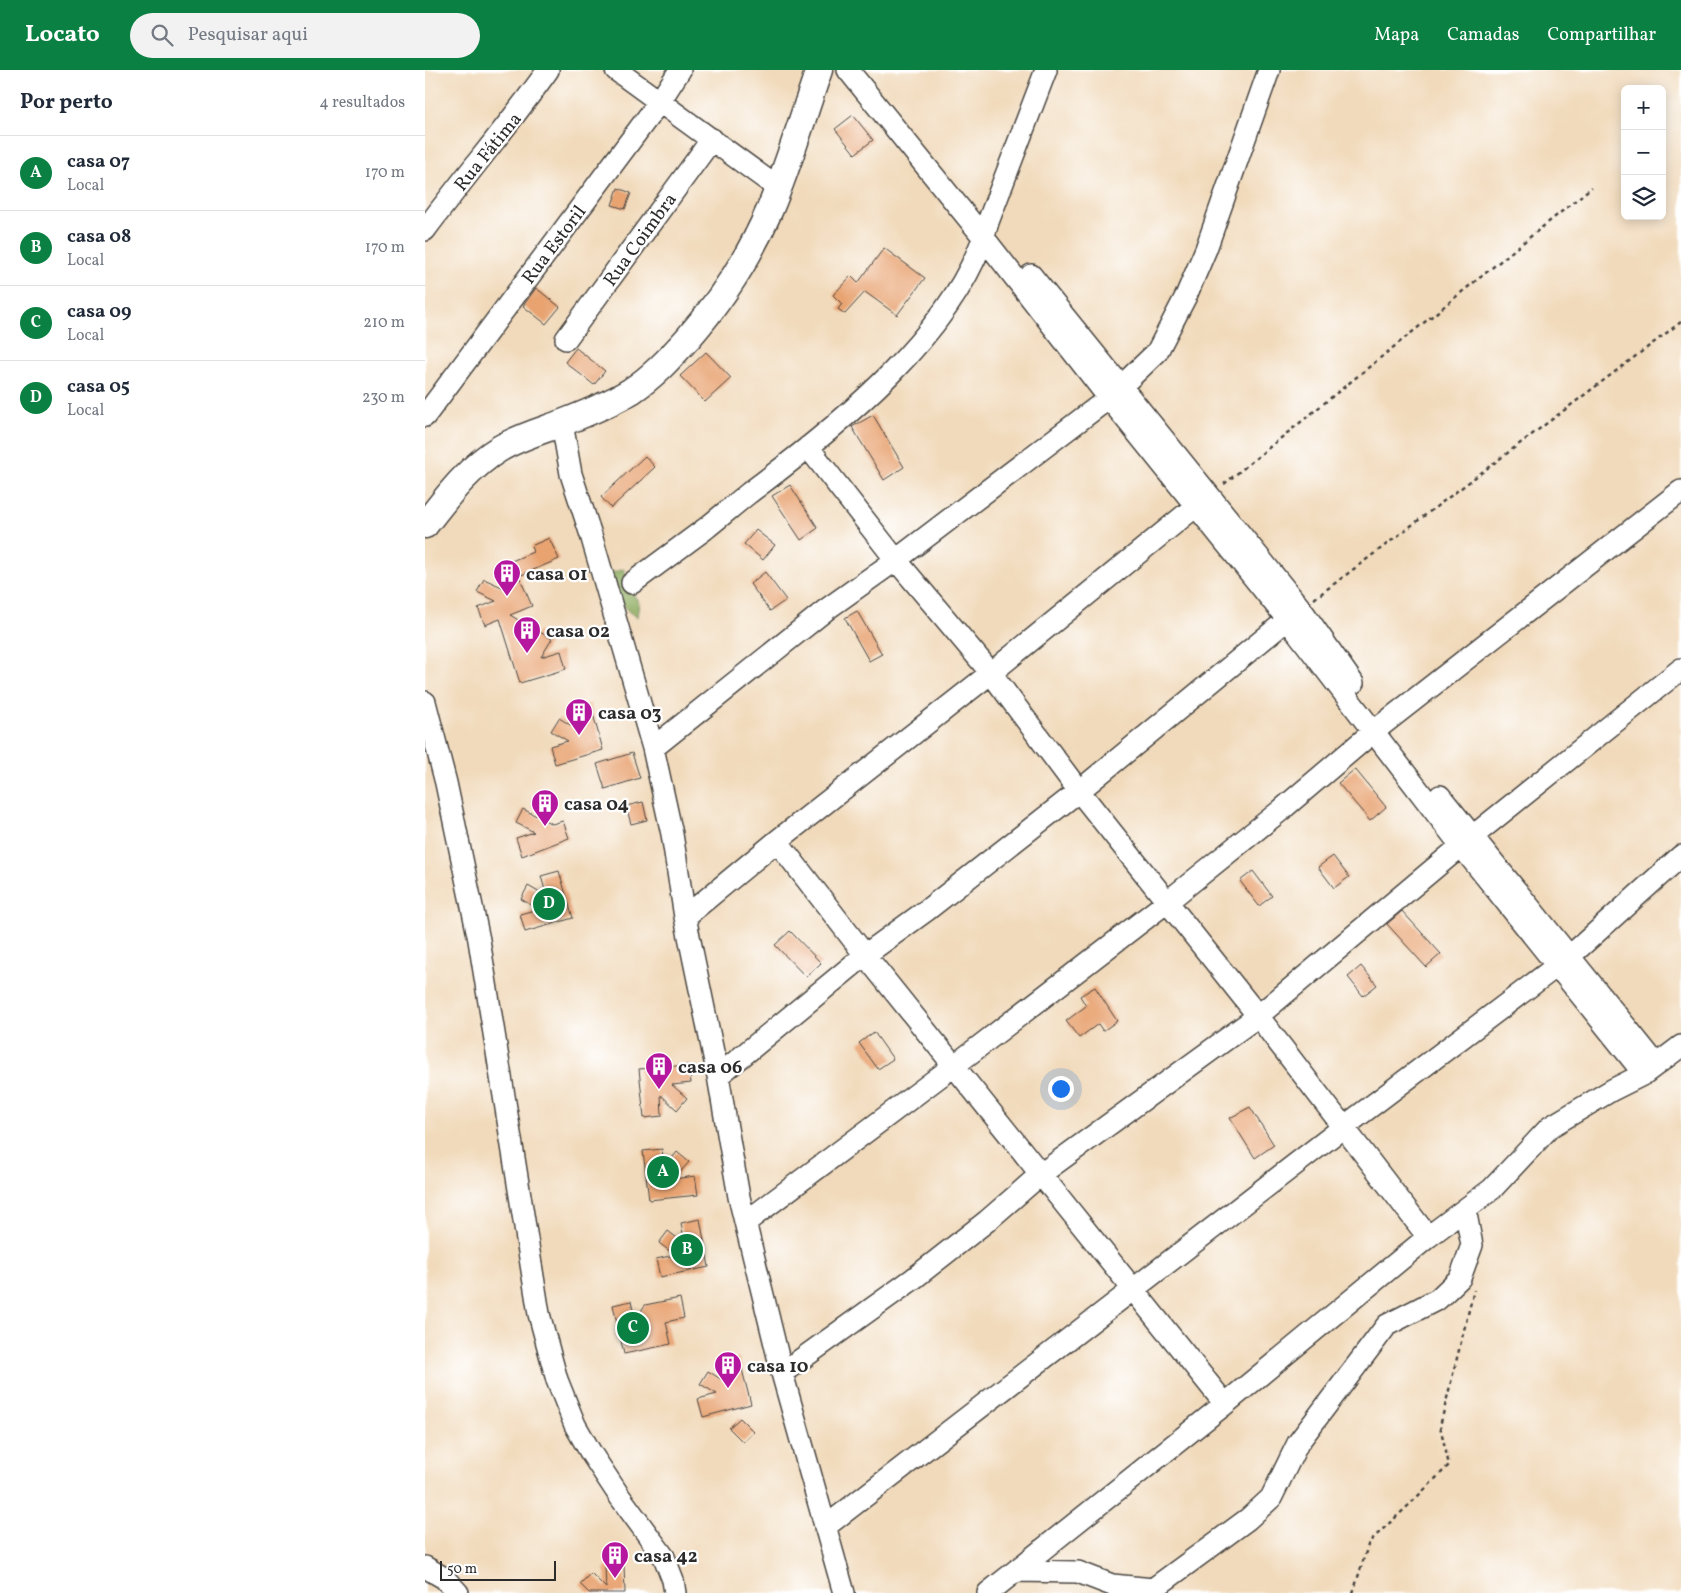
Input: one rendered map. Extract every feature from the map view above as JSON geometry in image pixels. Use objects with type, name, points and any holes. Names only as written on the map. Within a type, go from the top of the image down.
[{"type":"main road","points":[[425,525],[455,488],[490,455],[536,432],[563,423],[619,398],[660,370],[676,352],[710,312],[727,288],[758,233],[778,188],[819,70]]},
{"type":"street","name":"Rua Fátima","points":[[425,230],[510,122],[548,70]]},
{"type":"street","points":[[616,70],[778,188]]},
{"type":"street","name":"Rua Estoril","points":[[425,416],[680,70]]},
{"type":"street","points":[[848,70],[986,230]]},
{"type":"street","points":[[867,70],[986,230],[1294,614],[1378,729],[1650,1069]]},
{"type":"street","points":[[632,583],[705,529],[808,447],[873,392],[913,349],[956,293],[986,230],[1046,70]]},
{"type":"street","points":[[653,748],[827,609],[897,560],[1115,392],[1157,352],[1186,296],[1220,212],[1269,70]]},
{"type":"street","name":"Rua Coimbra","points":[[566,338],[712,139]]},
{"type":"street","points":[[563,423],[571,474],[594,544],[653,748],[672,834],[685,917],[718,1076],[739,1198],[782,1373],[844,1593]]},
{"type":"street","points":[[808,447],[897,560],[991,673],[1079,791],[1345,1126],[1428,1237]]},
{"type":"street","points":[[746,1222],[1167,902],[1378,729],[1681,491]]},
{"type":"street","points":[[685,917],[777,840],[991,673],[1203,501]]},
{"type":"street","points":[[718,1076],[865,955],[927,910],[1079,791],[1294,614]]},
{"type":"street","points":[[782,1373],[987,1222],[1041,1174],[1258,1016],[1467,842],[1681,669]]},
{"type":"street","points":[[425,702],[446,783],[479,940],[539,1314],[557,1380],[575,1425],[591,1453],[620,1497],[664,1557],[673,1580],[675,1593]]},
{"type":"street","points":[[777,840],[865,955],[1225,1404]]},
{"type":"street","points":[[825,1527],[1345,1126],[1563,961],[1681,856]]},
{"type":"street","points":[[987,1593],[1225,1404],[1428,1237],[1492,1189],[1550,1127],[1650,1069],[1681,1046]]},
{"type":"street","points":[[1016,1571],[1077,1572],[1112,1585],[1153,1590],[1248,1519],[1271,1498],[1298,1443],[1387,1325],[1438,1299],[1460,1278],[1472,1245],[1465,1209]]},
{"type":"street","points":[[425,1567],[444,1578],[458,1593]]},
{"type":"path","points":[[1203,501],[1592,187]]},
{"type":"path","points":[[1294,614],[1681,322]]},
{"type":"path","points":[[1353,1593],[1369,1542],[1449,1465],[1439,1426],[1476,1283]]},
{"type":"green space","points":[[624,569],[632,592],[639,603],[637,617],[622,604],[610,573]]},
{"type":"building","points":[[853,115],[873,140],[855,154],[835,129]]},
{"type":"building","points":[[618,188],[631,193],[625,209],[612,205]]},
{"type":"building","points":[[884,248],[925,278],[897,315],[865,292],[845,314],[838,309],[842,304],[833,295],[851,276],[858,283]]},
{"type":"building","points":[[536,288],[560,307],[546,324],[523,306]]},
{"type":"building","points":[[576,348],[605,371],[594,385],[565,362]]},
{"type":"building","points":[[706,352],[731,378],[705,402],[680,376]]},
{"type":"building","points":[[873,415],[904,467],[884,480],[852,427]]},
{"type":"building","points":[[645,456],[655,467],[611,508],[601,497]]},
{"type":"building","points":[[790,485],[818,528],[801,540],[772,496]]},
{"type":"building","points":[[756,530],[775,545],[763,560],[744,544]]},
{"type":"building","points":[[549,538],[559,559],[519,576],[532,606],[510,615],[520,621],[528,648],[538,631],[552,639],[541,657],[561,651],[566,669],[520,683],[500,619],[485,625],[478,608],[496,601],[477,592],[484,579],[504,588],[495,568],[533,552],[531,546]]},
{"type":"building","points":[[765,572],[786,600],[770,611],[750,584]]},
{"type":"building","points":[[857,611],[882,654],[869,661],[845,618]]},
{"type":"building","name":"casa 03","points":[[590,703],[603,750],[555,764],[550,746],[568,741],[551,731],[559,718],[577,729],[572,709]]},
{"type":"building","points":[[632,753],[640,778],[605,789],[597,764]]},
{"type":"building","points":[[1355,769],[1386,807],[1370,821],[1338,783]]},
{"type":"building","points":[[643,802],[647,820],[631,824],[626,806]]},
{"type":"building","name":"casa 04","points":[[523,809],[552,824],[563,821],[569,838],[522,856],[516,838],[534,832],[516,823]]},
{"type":"building","points":[[1333,856],[1349,877],[1334,888],[1318,867]]},
{"type":"building","points":[[559,871],[573,918],[525,932],[520,914],[538,909],[521,899],[528,886],[547,897],[541,876]]},
{"type":"building","points":[[1253,871],[1272,896],[1259,906],[1240,881]]},
{"type":"building","points":[[1402,911],[1441,954],[1426,967],[1387,924]]},
{"type":"building","points":[[790,931],[821,963],[806,977],[775,945]]},
{"type":"building","points":[[1361,966],[1377,985],[1363,996],[1348,977]]},
{"type":"building","points":[[1095,987],[1117,1021],[1103,1031],[1098,1024],[1079,1038],[1066,1021],[1086,1006],[1080,996]]},
{"type":"building","points":[[874,1032],[893,1059],[878,1069],[859,1043]]},
{"type":"building","name":"casa 06","points":[[689,1065],[691,1083],[672,1085],[687,1098],[677,1110],[661,1095],[662,1116],[644,1118],[639,1069]]},
{"type":"building","points":[[1250,1107],[1274,1145],[1255,1158],[1230,1118]]},
{"type":"building","points":[[662,1149],[664,1168],[677,1152],[689,1162],[674,1179],[695,1176],[698,1195],[649,1200],[643,1151]]},
{"type":"building","points":[[700,1219],[709,1267],[660,1277],[656,1259],[675,1255],[659,1243],[668,1231],[685,1244],[681,1223]]},
{"type":"building","points":[[680,1298],[684,1318],[666,1322],[671,1344],[624,1354],[613,1305],[631,1301],[635,1320],[645,1305]]},
{"type":"building","name":"casa 10","points":[[739,1358],[751,1404],[703,1417],[698,1399],[717,1394],[700,1384],[708,1371],[727,1383],[721,1362]]},
{"type":"building","points":[[740,1418],[754,1432],[743,1442],[729,1428]]},
{"type":"building","name":"casa 42","points":[[624,1566],[625,1593],[589,1593],[580,1584],[591,1573],[606,1588],[605,1567]]},
{"type":"place","name":"casa 01","points":[[507,597]]},
{"type":"place","name":"casa 02","points":[[527,654]]},
{"type":"place","name":"casa 03","points":[[579,736]]},
{"type":"place","name":"casa 04","points":[[545,827]]},
{"type":"place","name":"casa 05","points":[[549,904]]},
{"type":"place","name":"casa 06","points":[[659,1090]]},
{"type":"place","name":"casa 07","points":[[663,1172]]},
{"type":"place","name":"casa 08","points":[[687,1250]]},
{"type":"place","name":"casa 09","points":[[633,1328]]},
{"type":"place","name":"casa 10","points":[[728,1389]]},
{"type":"place","name":"casa 42","points":[[615,1579]]}]
